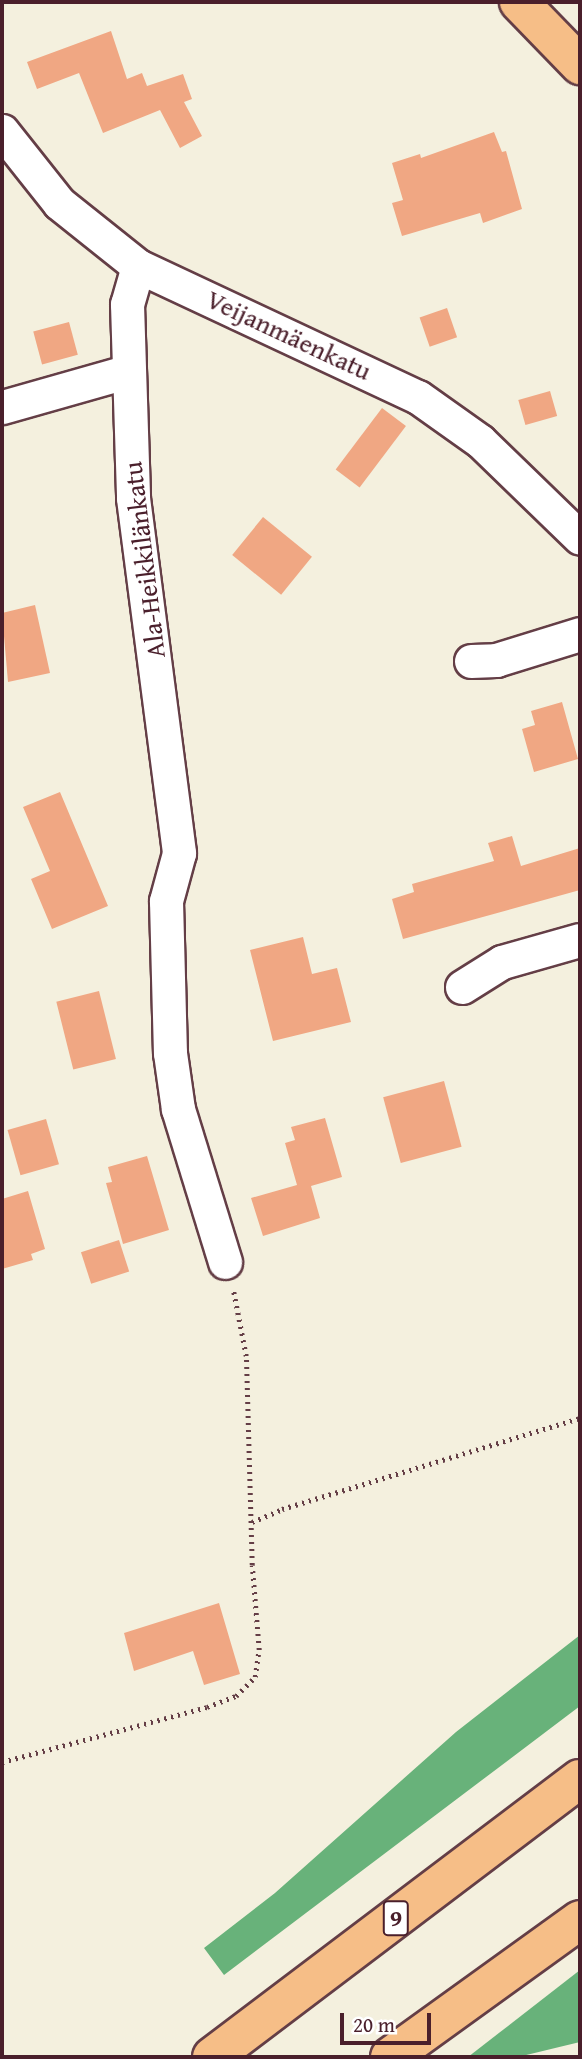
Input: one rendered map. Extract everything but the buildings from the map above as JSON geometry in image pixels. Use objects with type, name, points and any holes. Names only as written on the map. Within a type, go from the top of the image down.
[{"type":"main road","points":[[519,2],[580,65]]},
{"type":"main road","name":"9","points":[[212,2057],[580,1779]]},
{"type":"main road","points":[[390,2057],[580,1920]]},
{"type":"street","name":"Veijanmäenkatu","points":[[2,131],[59,203],[138,266],[418,397],[480,441],[580,538]]},
{"type":"street","name":"Ala-Heikkilänkatu","points":[[138,266],[127,304],[126,372],[133,498],[179,853],[166,901],[173,1084],[225,1262]]},
{"type":"street","points":[[2,407],[126,372]]},
{"type":"street","points":[[471,661],[496,660],[580,634]]},
{"type":"street","points":[[462,987],[502,962],[580,940]]},
{"type":"path","points":[[2,1762],[207,1707],[249,1686],[259,1667],[246,1356],[225,1262]]},
{"type":"path","points":[[252,1522],[282,1509],[580,1418]]},
{"type":"green space","points":[[580,1635],[580,1706],[224,1975],[204,1948],[275,1893],[456,1732]]},
{"type":"green space","points":[[580,1970],[580,2042],[518,2057],[468,2057]]}]
